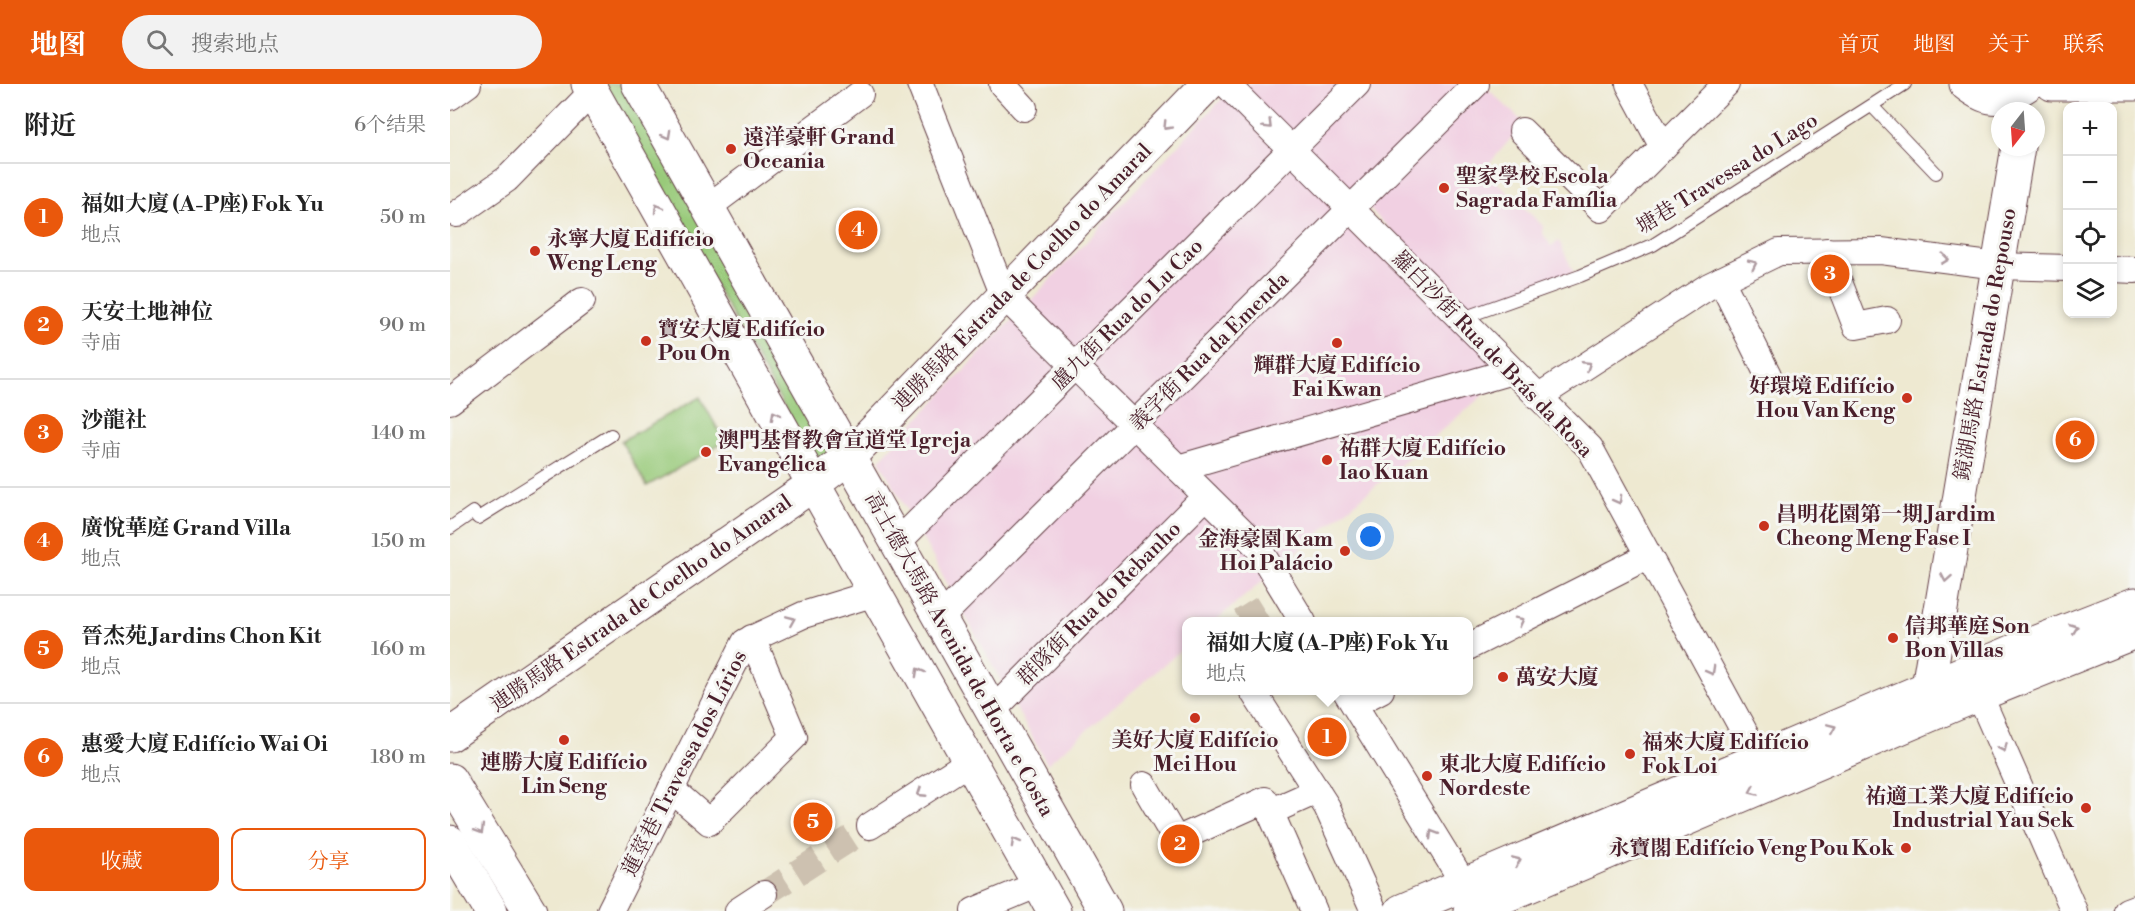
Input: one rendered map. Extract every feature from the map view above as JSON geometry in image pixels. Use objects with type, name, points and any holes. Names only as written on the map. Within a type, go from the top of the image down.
[{"type":"main road","name":"高士德大馬路 Avenida de Horta e Costa","points":[[638,84],[1105,911]]},
{"type":"main road","name":"連勝馬路 Estrada de Coelho do Amaral","points":[[450,735],[814,484],[849,457],[1208,84]]},
{"type":"main road","points":[[1966,84],[1978,94],[1989,98],[2002,98],[2028,84]]},
{"type":"main road","points":[[2025,102],[2028,84]]},
{"type":"main road","points":[[2052,84],[2135,84]]},
{"type":"main road","name":"高士德大馬路 Avenida de Horta e Costa","points":[[590,88],[739,363],[814,484],[1047,897]]},
{"type":"main road","name":"鏡湖馬路 Estrada do Repouso","points":[[1922,719],[2016,156]]},
{"type":"main road","points":[[1472,904],[1759,759],[2019,649],[2135,604]]},
{"type":"main road","points":[[1401,911],[1472,904],[1979,694],[2135,632]]},
{"type":"main road","points":[[450,780],[530,911]]},
{"type":"main road","points":[[450,842],[491,911]]},
{"type":"main road","points":[[1047,897],[1050,879],[1060,870],[1066,858],[1067,844]]},
{"type":"street","points":[[450,97],[468,84]]},
{"type":"street","points":[[920,84],[1004,296],[1257,546],[1301,617]]},
{"type":"street","points":[[1002,84],[1024,108]]},
{"type":"street","name":"羅白沙街 Rua de Brás da Rosa","points":[[1226,84],[1590,448],[1759,759]]},
{"type":"street","name":"盧九街 Rua do Lu Cao","points":[[897,543],[1357,84]]},
{"type":"street","name":"義字街 Rua da Emenda","points":[[940,618],[1476,84]]},
{"type":"street","points":[[1629,84],[1663,147]]},
{"type":"street","points":[[1522,130],[1601,209],[1726,84]]},
{"type":"street","points":[[457,214],[507,179],[590,88]]},
{"type":"street","points":[[708,207],[860,94]]},
{"type":"street","points":[[1827,250],[1856,326],[1887,320]]},
{"type":"street","points":[[1538,397],[1721,280],[1779,252],[1881,250],[1998,266],[2063,268]]},
{"type":"street","points":[[2117,269],[2135,270]]},
{"type":"street","points":[[1721,280],[1768,375]]},
{"type":"street","points":[[450,400],[582,301]]},
{"type":"street","points":[[1178,468],[1512,371]]},
{"type":"street","name":"群隊街 Rua do Rebanho","points":[[992,711],[1206,496]]},
{"type":"street","points":[[1473,644],[1648,556]]},
{"type":"street","name":"蓮莖巷 Travessa dos Lírios","points":[[610,911],[745,642],[803,615],[875,593]]},
{"type":"street","points":[[671,789],[709,822],[794,737],[752,638]]},
{"type":"street","points":[[1928,688],[1979,694],[2074,911]]},
{"type":"street","points":[[1255,695],[1327,807],[1374,911]]},
{"type":"street","points":[[1349,697],[1472,904]]},
{"type":"street","points":[[870,826],[970,761]]},
{"type":"street","points":[[1144,785],[1176,840],[1265,800],[1314,911]]},
{"type":"street","points":[[1270,812],[1317,791]]},
{"type":"street","points":[[738,911],[764,894]]},
{"type":"street","points":[[974,911],[1047,897]]},
{"type":"street","points":[[2127,911],[2135,908]]},
{"type":"lane","name":"塘巷 Travessa do Lago","points":[[1460,319],[1580,276],[1653,245],[1905,84]]},
{"type":"lane","points":[[1872,106],[1936,172]]},
{"type":"lane","points":[[450,528],[473,512],[477,518],[611,435]]},
{"type":"shaded area","points":[[1236,84],[1483,84],[1363,208],[1512,371],[1220,617],[1182,617],[1182,649],[1047,764],[879,460]]},
{"type":"shaded area","name":"聖家學校 Escola Sagrada Família","points":[[1490,84],[1488,89],[1524,123],[1484,170],[1543,226],[1542,232],[1551,246],[1559,241],[1574,273],[1469,311],[1367,206]]},
{"type":"green space","points":[[601,84],[626,84],[833,444],[825,461],[814,459]]},
{"type":"green space","points":[[700,397],[725,442],[647,486],[621,441]]},
{"type":"tunnel","points":[[1249,617],[1286,594]]},
{"type":"tunnel","points":[[764,894],[870,826]]},
{"type":"place","name":"遠洋豪軒 Grand Oceania","points":[[731,149]]},
{"type":"place","name":"聖家學校 Escola Sagrada Família","points":[[1444,188]]},
{"type":"place","name":"廣悅華庭 Grand Villa","points":[[858,230]]},
{"type":"place","name":"永寧大廈 Edifício Weng Leng","points":[[535,251]]},
{"type":"place","name":"沙龍社","points":[[1830,274]]},
{"type":"place","name":"寶安大廈 Edifício Pou On","points":[[646,341]]},
{"type":"place","name":"輝群大廈 Edifício Fai Kwan","points":[[1337,343]]},
{"type":"place","name":"好環境 Edifício Hou Van Keng","points":[[1907,398]]},
{"type":"place","name":"惠愛大廈 Edifício Wai Oi","points":[[2075,440]]},
{"type":"place","name":"澳門基督教會宣道堂 Igreja Evangélica","points":[[706,452]]},
{"type":"place","name":"祐群大廈 Edifício Iao Kuan","points":[[1327,460]]},
{"type":"place","name":"昌明花園第一期 Jardim Cheong Meng Fase I","points":[[1764,526]]},
{"type":"place","name":"金海豪園 Kam Hoi Palácio","points":[[1345,551]]},
{"type":"place","name":"信邦華庭 Son Bon Villas","points":[[1893,638]]},
{"type":"place","name":"萬安大廈","points":[[1503,677]]},
{"type":"place","name":"美好大廈 Edifício Mei Hou","points":[[1195,718]]},
{"type":"place","name":"福如大廈 (A-P座) Fok Yu","points":[[1327,737]]},
{"type":"place","name":"連勝大廈 Edifício Lin Seng","points":[[564,740]]},
{"type":"place","name":"福來大廈 Edifício Fok Loi","points":[[1630,754]]},
{"type":"place","name":"東北大廈 Edifício Nordeste","points":[[1427,776]]},
{"type":"place","name":"祐適工業大廈 Edifício Industrial Yau Sek","points":[[2086,808]]},
{"type":"place","name":"晉杰苑 Jardins Chon Kit","points":[[813,822]]},
{"type":"place","name":"天安土地神位","points":[[1180,844]]},
{"type":"place","name":"永寶閣 Edifício Veng Pou Kok","points":[[1906,848]]}]
